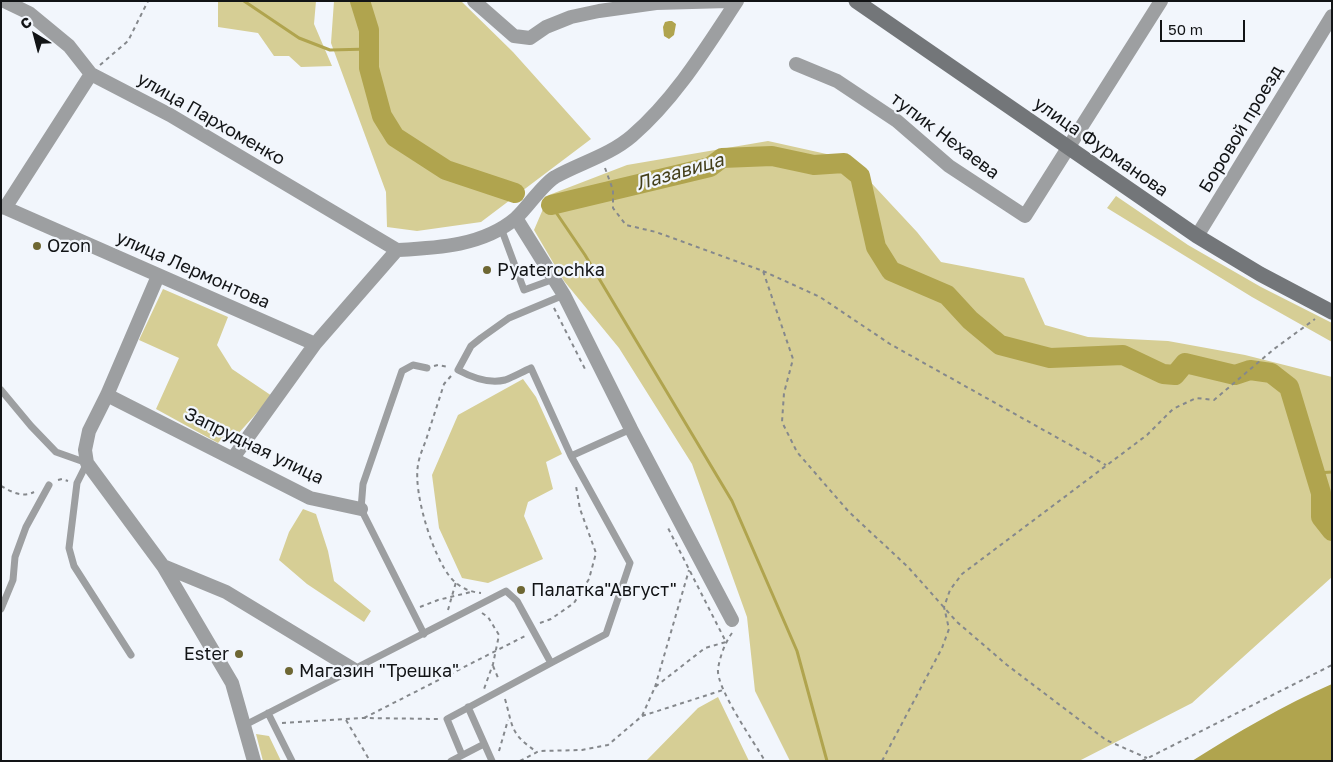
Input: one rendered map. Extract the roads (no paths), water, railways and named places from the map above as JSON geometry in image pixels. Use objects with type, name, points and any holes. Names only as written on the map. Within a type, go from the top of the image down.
[{"type":"main road","name":"улица Фурманова","points":[[856,1],[1197,236],[1260,274],[1331,309]]},
{"type":"street","name":"улица Пархоменко","points":[[4,1],[20,5],[70,46],[91,74],[170,115],[397,250]]},
{"type":"street","points":[[474,1],[514,36],[530,38],[546,26],[571,17],[600,11],[656,4],[728,1]]},
{"type":"street","points":[[233,458],[315,344],[397,250],[456,245],[486,236],[516,218],[554,178],[600,156],[632,137],[663,105],[699,59],[737,1]]},
{"type":"street","points":[[1069,147],[1161,1]]},
{"type":"street","name":"Боровой проезд","points":[[1197,236],[1332,16]]},
{"type":"street","name":"тупик Нехаева","points":[[796,64],[837,81],[875,106],[897,121],[949,166],[1025,216],[1069,147]]},
{"type":"street","points":[[3,207],[91,74]]},
{"type":"street","name":"улица Лермонтова","points":[[3,207],[315,344]]},
{"type":"street","points":[[516,218],[564,295],[631,429],[732,620]]},
{"type":"street","points":[[158,276],[108,395],[89,431],[85,450],[87,464],[163,566],[232,683],[254,761]]},
{"type":"street","name":"Запрудная улица","points":[[108,395],[310,498],[361,509]]},
{"type":"street","points":[[163,566],[226,592],[353,669]]},
{"type":"lane","points":[[501,228],[524,290],[554,279]]},
{"type":"lane","points":[[462,755],[447,719],[606,634],[630,563],[571,456],[530,368],[504,380],[490,380],[469,376],[458,370],[471,346],[509,318],[564,295]]},
{"type":"lane","points":[[424,634],[361,509],[363,484],[402,371],[413,365],[427,368]]},
{"type":"lane","points":[[1,390],[56,452],[87,464],[77,483],[69,548],[74,566],[131,655]]},
{"type":"lane","points":[[571,456],[631,429]]},
{"type":"lane","points":[[1,609],[13,580],[15,557],[26,527],[49,485]]},
{"type":"lane","points":[[245,725],[506,591],[518,601],[551,663]]},
{"type":"lane","points":[[468,707],[492,761]]},
{"type":"lane","points":[[268,713],[292,761]]},
{"type":"lane","points":[[451,761],[484,744]]},
{"type":"waterway","points":[[244,1],[299,38],[330,50],[369,49]]},
{"type":"waterway","name":"Лазавица","points":[[360,1],[369,30],[369,68],[382,116],[395,137],[446,170],[515,193]]},
{"type":"waterway","name":"Лазавица","points":[[551,205],[710,167],[722,158],[772,156],[814,165],[844,163],[860,176],[876,247],[891,271],[947,295],[970,320],[1000,345],[1050,358],[1123,355],[1163,374],[1175,375],[1185,363],[1235,375],[1250,370],[1271,373],[1289,387],[1321,493],[1321,517],[1332,531]]},
{"type":"waterway","points":[[551,205],[585,255],[732,501],[797,651],[827,761]]},
{"type":"waterway","points":[[1316,473],[1332,472]]},
{"type":"place","name":"Ozon","points":[[37,246]]},
{"type":"place","name":"Pyaterochka","points":[[487,270]]},
{"type":"place","name":"Палатка\"Август\"","points":[[521,590]]},
{"type":"place","name":"Ester","points":[[239,654]]},
{"type":"place","name":"Магазин \"Трешка\"","points":[[289,671]]}]
